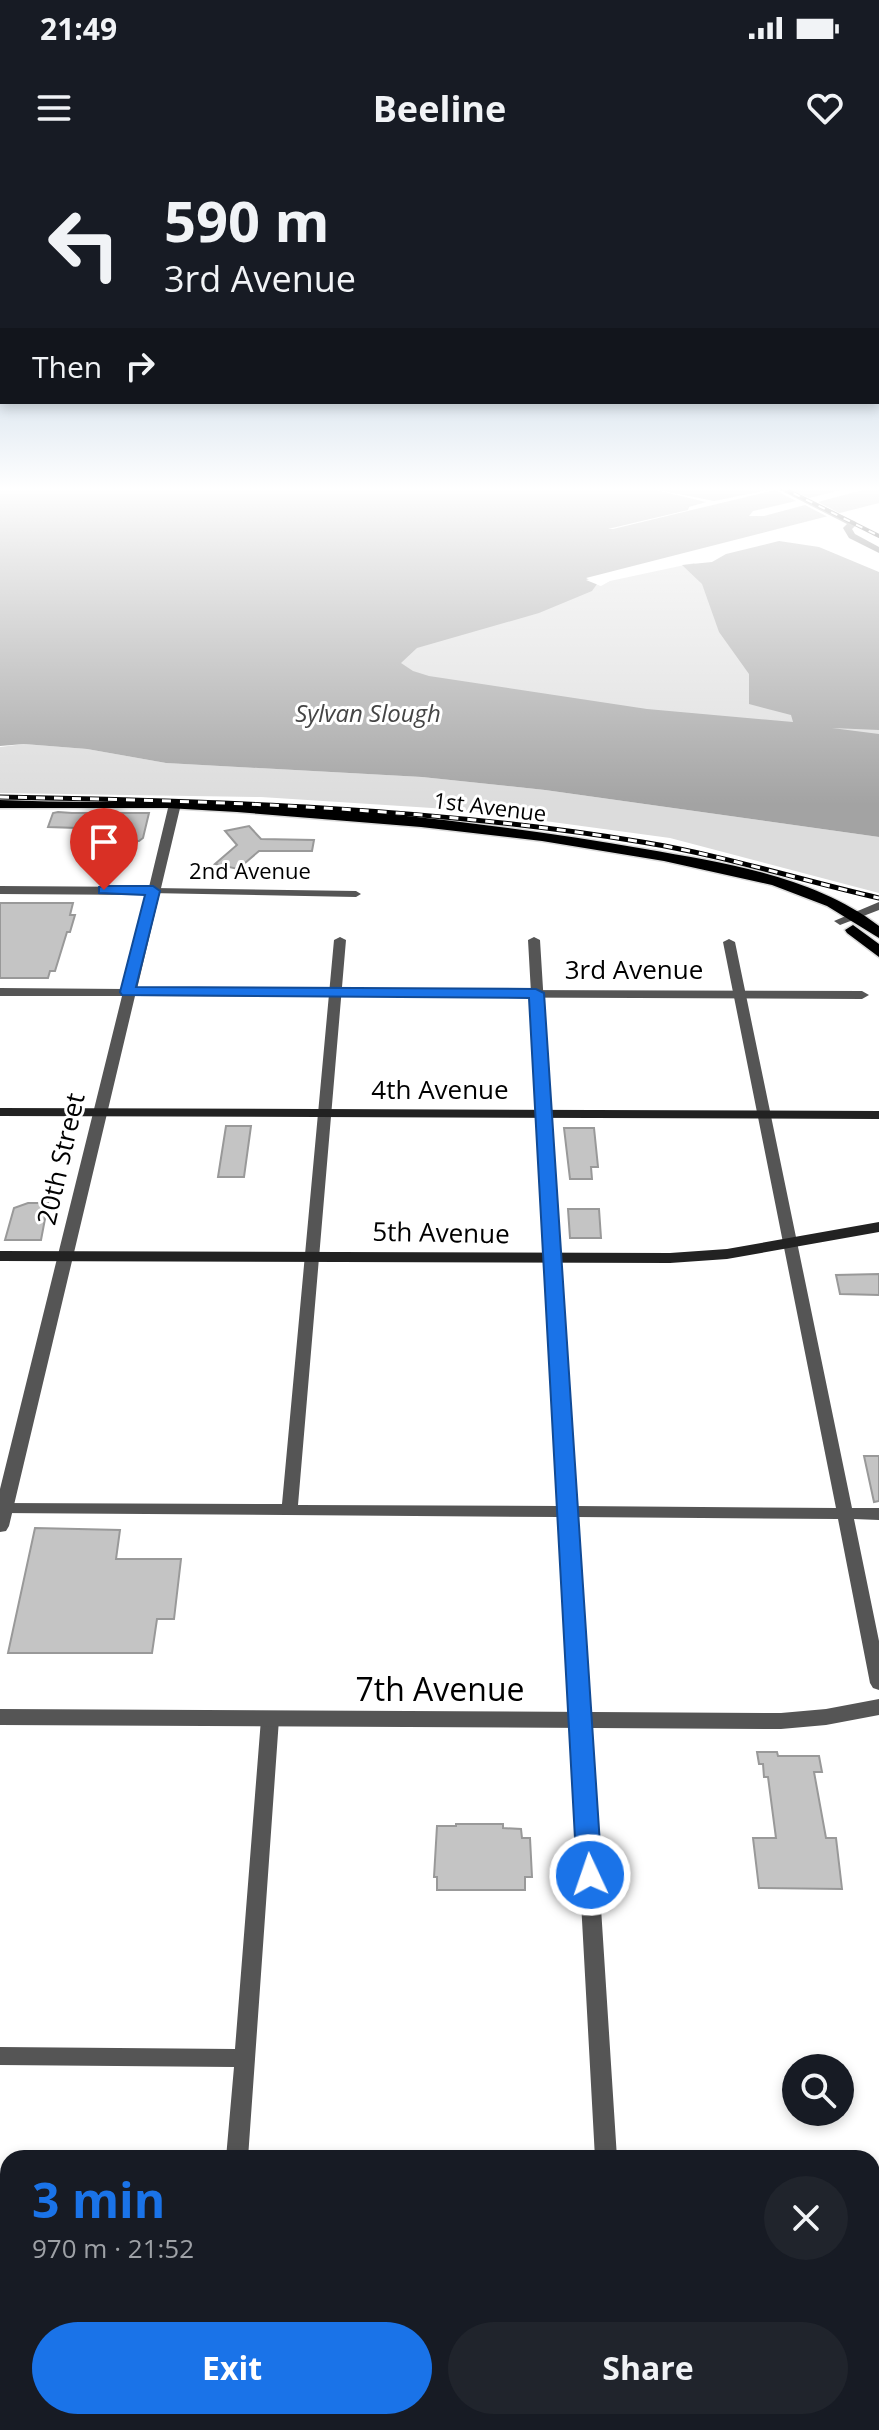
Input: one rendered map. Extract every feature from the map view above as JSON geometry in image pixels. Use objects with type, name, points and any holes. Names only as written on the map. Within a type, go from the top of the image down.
[{"type":"main road","name":"1st Avenue","points":[[0,804],[174,808],[404,826],[572,848],[755,886],[847,918]]},
{"type":"main road","points":[[847,918],[879,933]]},
{"type":"main road","points":[[847,918],[879,952]]},
{"type":"main road","name":"4th Avenue","points":[[0,1112],[879,1115]]},
{"type":"main road","name":"5th Avenue","points":[[0,1256],[702,1257],[879,1227]]},
{"type":"street","name":"20th Street","points":[[1,1514],[174,808]]},
{"type":"street","name":"2nd Avenue","points":[[0,890],[356,894]]},
{"type":"street","points":[[847,918],[878,906]]},
{"type":"street","points":[[290,1508],[340,940]]},
{"type":"street","points":[[534,940],[606,2150]]},
{"type":"street","points":[[729,942],[879,1683]]},
{"type":"street","name":"3rd Avenue","points":[[0,992],[862,995]]},
{"type":"street","points":[[1,1514],[290,1508],[879,1514]]},
{"type":"street","name":"7th Avenue","points":[[0,1717],[781,1721],[826,1717],[879,1707]]},
{"type":"street","points":[[238,2150],[270,1719]]},
{"type":"street","points":[[0,2056],[246,2058]]},
{"type":"shaded area","points":[[545,593],[733,593],[879,705],[879,737],[752,725],[419,681],[364,650]]},
{"type":"shaded area","points":[[24,744],[87,749],[166,763],[422,777],[545,790],[879,837],[879,893],[670,838],[463,810],[261,797],[0,793],[0,747]]},
{"type":"water","name":"Sylvan Slough","points":[[0,593],[587,593],[539,613],[417,648],[401,663],[429,676],[647,709],[793,722],[791,715],[749,704],[749,674],[719,632],[705,593],[879,593],[879,730],[832,728],[879,734],[879,837],[545,790],[422,777],[166,763],[87,749],[24,744],[0,746]]},
{"type":"building","points":[[53,813],[149,813],[143,838],[139,841],[108,841],[105,839],[108,829],[48,827]]},
{"type":"building","points":[[249,826],[261,839],[314,840],[312,851],[259,851],[238,869],[215,864],[237,845],[225,831]]},
{"type":"building","points":[[0,903],[73,903],[70,915],[75,915],[70,932],[67,932],[55,971],[50,971],[48,978],[0,978]]},
{"type":"building","points":[[226,1126],[251,1126],[244,1177],[218,1177]]},
{"type":"building","points":[[564,1128],[594,1128],[598,1167],[591,1167],[592,1179],[570,1179]]},
{"type":"building","points":[[28,1203],[48,1203],[41,1240],[5,1240],[14,1208]]},
{"type":"building","points":[[568,1209],[599,1209],[601,1238],[570,1238]]},
{"type":"building","points":[[879,1274],[879,1295],[840,1294],[836,1275]]},
{"type":"building","points":[[864,1456],[879,1456],[879,1501],[874,1502]]},
{"type":"building","points":[[35,1528],[120,1530],[116,1559],[181,1559],[174,1619],[157,1619],[152,1653],[8,1653]]},
{"type":"building","points":[[757,1752],[777,1752],[778,1756],[819,1756],[822,1772],[814,1772],[826,1838],[836,1838],[842,1889],[759,1888],[753,1838],[776,1838],[768,1777],[764,1777],[763,1764],[759,1764]]},
{"type":"building","points":[[503,1824],[503,1828],[521,1829],[522,1838],[530,1838],[532,1877],[525,1877],[525,1890],[437,1890],[437,1877],[434,1877],[437,1826]]},
{"type":"railway","points":[[0,797],[322,808],[562,830],[672,847],[879,898]]},
{"type":"route","points":[[104,890],[153,891],[127,992],[536,993],[590,1875]]}]
